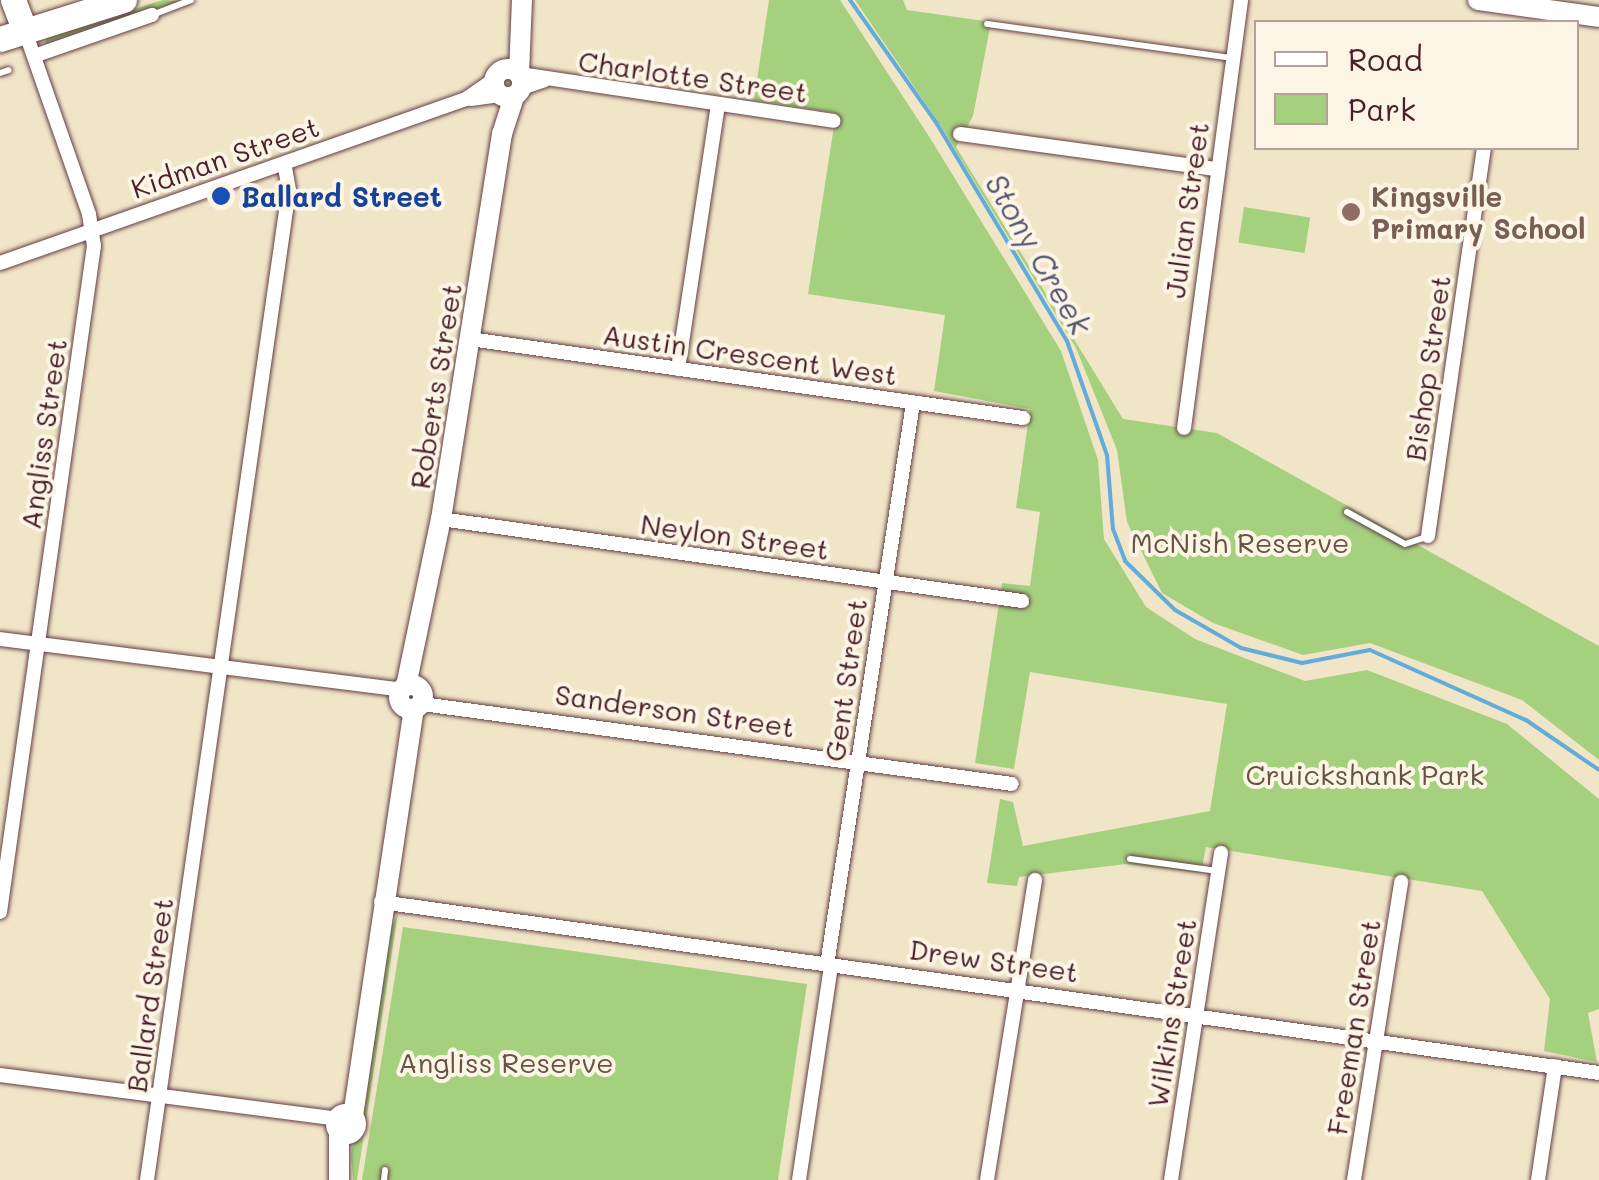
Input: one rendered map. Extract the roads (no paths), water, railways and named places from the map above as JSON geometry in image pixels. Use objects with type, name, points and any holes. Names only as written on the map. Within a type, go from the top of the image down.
[{"type":"highway","points":[[13,0],[7,37],[124,0]]},
{"type":"street","name":"Roberts Street","points":[[343,1124],[355,1074],[522,0]]},
{"type":"street","name":"Julian Street","points":[[1184,428],[1241,0]]},
{"type":"street","points":[[1478,0],[1505,9],[1599,17]]},
{"type":"street","points":[[34,56],[152,15]]},
{"type":"street","name":"Angliss Street","points":[[0,912],[93,230],[34,56],[7,37]]},
{"type":"street","name":"Charlotte Street","points":[[509,85],[546,80],[834,122]]},
{"type":"street","name":"Kidman Street","points":[[0,263],[509,85]]},
{"type":"street","points":[[678,369],[718,105]]},
{"type":"street","points":[[960,134],[1216,169]]},
{"type":"street","name":"Bishop Street","points":[[1428,536],[1484,150]]},
{"type":"street","name":"Ballard Street","points":[[147,1180],[288,190],[284,163]]},
{"type":"street","name":"Austin Crescent West","points":[[470,339],[1023,418]]},
{"type":"street","name":"Gent Street","points":[[798,1180],[912,403]]},
{"type":"street","name":"Neylon Street","points":[[441,519],[1022,601]]},
{"type":"street","name":"Sanderson Street","points":[[0,639],[1012,784]]},
{"type":"street","name":"Wilkins Street","points":[[1170,1180],[1221,853]]},
{"type":"street","points":[[987,1180],[1034,880]]},
{"type":"street","name":"Freeman Street","points":[[1354,1180],[1401,882]]},
{"type":"street","name":"Drew Street","points":[[381,902],[1016,988],[1599,1073]]},
{"type":"street","points":[[1538,1180],[1555,1066]]},
{"type":"street","points":[[0,1075],[343,1124]]},
{"type":"lane","points":[[152,15],[191,0]]},
{"type":"lane","points":[[986,24],[1233,59]]},
{"type":"lane","points":[[1347,512],[1405,544],[1428,536]]},
{"type":"lane","points":[[1130,859],[1218,871]]},
{"type":"lane","points":[[384,1180],[385,1170]]},
{"type":"waterway","name":"Stony Creek","points":[[850,0],[937,124],[1067,341],[1107,455],[1113,529],[1125,561],[1175,610],[1241,648],[1302,663],[1370,650],[1526,720],[1599,770]]},
{"type":"place","name":"Ballard Street","points":[[221,196]]},
{"type":"place","name":"Kingsville Primary School","points":[[1351,212]]},
{"type":"park label","name":"McNish Reserve","points":[[1240,542]]},
{"type":"park label","name":"Cruickshank Park","points":[[1365,774]]},
{"type":"park label","name":"Angliss Reserve","points":[[506,1062]]}]
